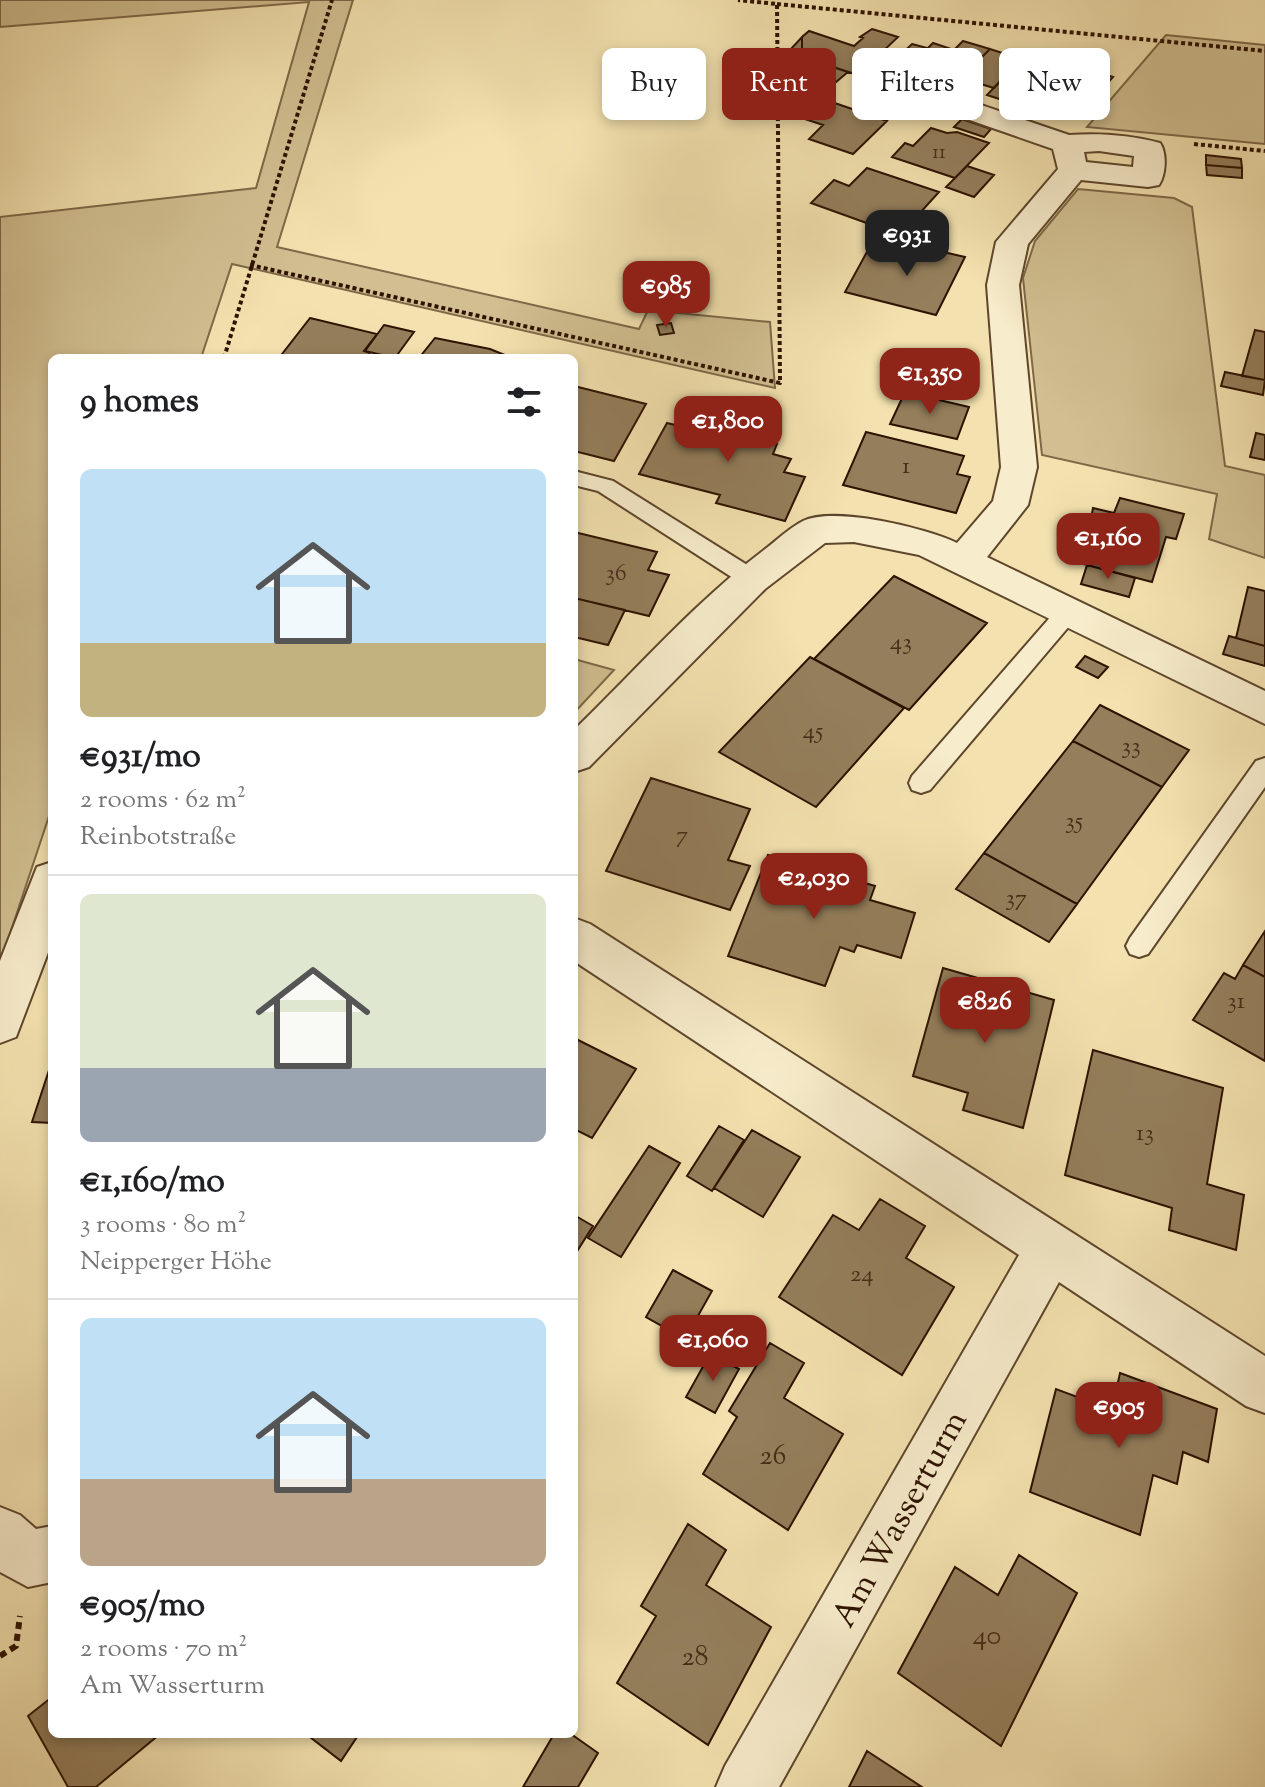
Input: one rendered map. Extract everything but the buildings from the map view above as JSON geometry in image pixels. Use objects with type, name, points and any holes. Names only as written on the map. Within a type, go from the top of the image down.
[{"type":"street","points":[[981,120],[1070,157]]},
{"type":"street","points":[[963,561],[1010,505],[1019,467],[1003,285],[1012,242],[1070,157],[1099,142],[1149,149]]},
{"type":"street","points":[[578,752],[752,579],[816,530],[854,529],[928,544],[1265,709]]},
{"type":"street","points":[[0,1023],[48,891]]},
{"type":"street","points":[[578,943],[1265,1387]]},
{"type":"street","name":"Am Wasserturm","points":[[746,1787],[1050,1249]]},
{"type":"street","points":[[0,1535],[28,1559],[48,1555]]},
{"type":"lane","points":[[578,479],[605,486],[752,579]]},
{"type":"lane","points":[[921,783],[1068,612]]},
{"type":"lane","points":[[1139,946],[1265,768]]},
{"type":"path","points":[[225,354],[332,0]]},
{"type":"path","points":[[738,0],[1265,51]]},
{"type":"path","points":[[250,265],[780,383],[777,4]]},
{"type":"path","points":[[1149,149],[1164,141],[1265,151]]},
{"type":"path","points":[[0,1656],[16,1646]]},
{"type":"shaded area","points":[[0,0],[353,0],[277,247],[639,329],[648,310],[770,322],[775,388],[232,264],[202,354],[48,354],[48,819],[0,964],[0,217],[256,188],[309,2],[0,27]]},
{"type":"shaded area","points":[[1166,35],[1265,45],[1265,144],[1087,127],[1093,120],[1110,120],[1110,100]]},
{"type":"shaded area","points":[[1078,189],[1174,198],[1192,207],[1225,466],[1265,475],[1265,558],[1209,539],[1217,494],[1042,455],[1023,278],[1035,241]]},
{"type":"shaded area","points":[[578,660],[614,670],[578,709]]}]
